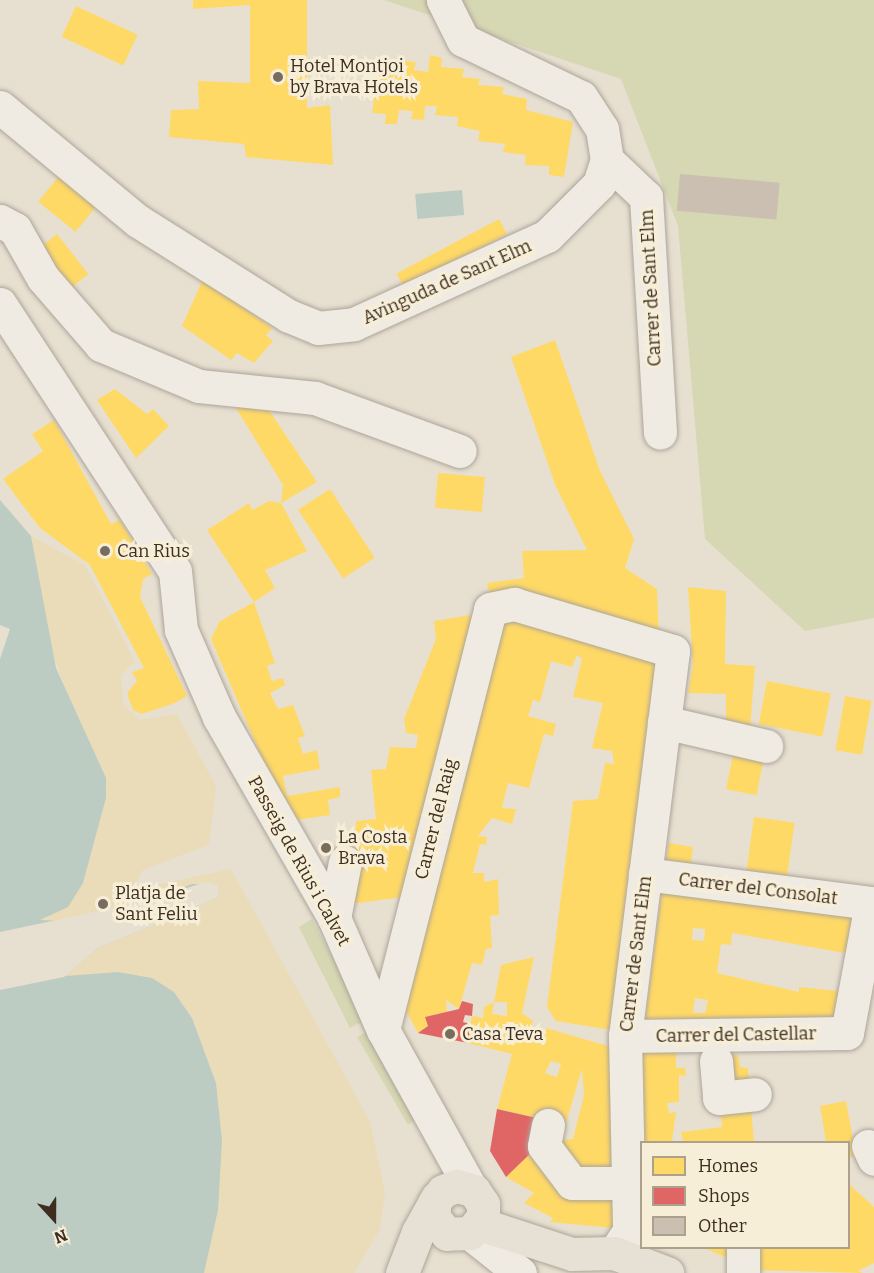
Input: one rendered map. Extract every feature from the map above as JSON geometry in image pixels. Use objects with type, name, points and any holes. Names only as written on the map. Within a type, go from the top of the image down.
[{"type":"main road","points":[[405,1268],[461,1210],[517,1238],[572,1254],[614,1253],[667,1273]]},
{"type":"street","points":[[443,0],[463,40],[581,97],[602,129],[607,160]]},
{"type":"street","name":"Avinguda de Sant Elm","points":[[0,107],[138,221],[289,316],[318,328],[354,324],[547,236],[599,184],[607,160]]},
{"type":"street","name":"Carrer de Sant Elm","points":[[607,160],[646,197],[660,433]]},
{"type":"street","points":[[0,221],[15,229],[43,278],[101,345],[199,386],[315,398],[460,451]]},
{"type":"street","name":"Passeig de Rius i Calvet","points":[[0,304],[175,571],[181,630],[219,717],[334,918],[383,1030],[450,1155],[461,1210],[520,1273]]},
{"type":"street","name":"Carrer de Sant Elm","points":[[490,609],[514,604],[673,651],[625,1036],[626,1183],[629,1231],[614,1253]]},
{"type":"street","name":"Carrer del Raig","points":[[383,1030],[490,609]]},
{"type":"street","points":[[664,722],[766,746]]},
{"type":"street","points":[[334,918],[345,862]]},
{"type":"street","name":"Carrer del Consolat","points":[[645,874],[871,903],[847,1033]]},
{"type":"street","name":"Carrer del Castellar","points":[[625,1036],[847,1033]]},
{"type":"street","points":[[716,1061],[718,1098],[755,1094]]},
{"type":"street","points":[[548,1125],[544,1146],[573,1183],[626,1183]]},
{"type":"street","points":[[743,1249],[743,1273]]},
{"type":"green space","points":[[384,0],[874,0],[874,618],[805,631],[705,539],[678,226],[621,79]]},
{"type":"green space","points":[[312,919],[366,1020],[350,1028],[299,927]]},
{"type":"green space","points":[[371,1029],[422,1116],[408,1124],[357,1037]]},
{"type":"sand","name":"Platja de Sant Feliu","points":[[31,536],[85,565],[135,662],[121,675],[123,704],[140,720],[177,714],[216,786],[209,845],[143,870],[132,890],[231,869],[370,1121],[385,1193],[380,1229],[354,1273],[204,1273],[222,1140],[216,1083],[192,1018],[174,992],[118,972],[64,977],[98,948],[208,903],[180,888],[66,921],[39,920],[83,883],[106,798],[48,641]]},
{"type":"shaded area","points":[[462,190],[464,215],[417,219],[415,194]]},
{"type":"shaded area","points":[[0,500],[31,536],[56,668],[106,778],[106,798],[83,883],[68,907],[40,920],[66,921],[142,902],[192,884],[218,885],[219,897],[98,948],[65,976],[118,972],[152,978],[174,992],[192,1018],[216,1083],[222,1140],[218,1210],[204,1273],[0,1273],[0,659],[10,629],[0,625]]},
{"type":"pier","points":[[206,882],[218,885],[219,897],[98,948],[64,977],[0,990],[0,932],[142,902]]},
{"type":"building: Homes","points":[[193,0],[307,0],[307,108],[330,105],[333,165],[246,157],[244,144],[169,137],[171,110],[199,109],[198,81],[250,83],[250,5],[193,9]]},
{"type":"building: Homes","points":[[76,6],[138,35],[123,66],[62,37]]},
{"type":"building: Homes","points":[[430,55],[442,58],[441,67],[464,69],[462,77],[480,79],[478,85],[504,87],[502,94],[527,99],[526,110],[573,122],[564,177],[549,175],[549,166],[525,165],[526,155],[503,152],[505,144],[478,141],[480,131],[457,126],[458,117],[435,115],[437,106],[425,106],[424,120],[411,119],[413,111],[399,110],[397,124],[385,124],[386,114],[372,113],[379,64],[388,65],[388,75],[403,77],[405,61],[416,62],[414,70],[428,72]]},
{"type":"building: Homes","points":[[59,176],[96,206],[76,232],[38,202]]},
{"type":"building: Homes","points":[[499,219],[507,234],[405,288],[397,273]]},
{"type":"building: Homes","points":[[57,234],[88,274],[68,290],[37,250]]},
{"type":"building: Homes","points":[[203,279],[272,328],[266,335],[273,341],[254,363],[237,353],[231,360],[182,326]]},
{"type":"building: Homes","points":[[555,340],[600,471],[634,539],[625,568],[657,589],[659,639],[491,602],[487,583],[524,578],[522,551],[587,550],[556,487],[511,357]]},
{"type":"building: Homes","points":[[115,389],[147,414],[153,409],[169,426],[136,458],[97,400]]},
{"type":"building: Homes","points":[[259,395],[317,482],[281,503],[283,485],[236,408]]},
{"type":"building: Homes","name":"Can Rius","points":[[54,420],[111,524],[120,520],[152,574],[143,579],[140,597],[187,696],[175,703],[142,714],[133,710],[127,693],[137,681],[132,672],[144,668],[90,565],[40,528],[3,479],[43,451],[32,434]]},
{"type":"building: Homes","points":[[438,473],[485,477],[482,512],[435,508]]},
{"type":"building: Homes","points":[[330,489],[375,558],[343,578],[298,510]]},
{"type":"building: Homes","points":[[269,501],[281,503],[307,551],[265,570],[275,588],[254,602],[207,530],[249,503],[252,510]]},
{"type":"building: Homes","points":[[688,587],[726,591],[725,664],[755,666],[750,729],[726,723],[726,694],[688,693],[693,665]]},
{"type":"building: Homes","points":[[254,602],[275,663],[267,666],[272,681],[283,678],[285,685],[270,693],[278,709],[293,705],[305,736],[298,738],[303,754],[317,750],[320,769],[283,776],[287,796],[340,787],[340,797],[328,800],[330,815],[289,821],[211,639],[220,621]]},
{"type":"building: Homes","points":[[477,614],[410,896],[351,904],[356,821],[376,819],[371,770],[386,769],[390,747],[416,748],[418,735],[406,733],[404,719],[436,639],[434,621]]},
{"type":"building: Homes","points":[[511,618],[662,661],[611,1030],[556,1021],[547,1007],[573,801],[598,799],[605,763],[614,764],[612,751],[592,748],[603,703],[573,697],[582,659],[577,655],[572,667],[551,661],[540,702],[533,700],[528,716],[556,724],[553,736],[544,734],[529,788],[508,783],[502,808],[516,809],[512,824],[492,818],[478,836],[487,837],[486,845],[480,844],[473,873],[484,873],[484,882],[498,879],[499,915],[490,916],[492,948],[486,949],[482,965],[472,963],[459,1009],[446,1000],[447,1012],[425,1017],[428,1026],[418,1033],[404,1007],[500,619]]},
{"type":"building: Homes","points":[[767,681],[831,693],[822,737],[759,724]]},
{"type":"building: Homes","points":[[845,696],[872,701],[862,755],[835,750]]},
{"type":"building: Homes","points":[[733,754],[763,760],[757,795],[726,789]]},
{"type":"building: Homes","points":[[754,817],[795,823],[786,883],[746,877]]},
{"type":"building: Homes","points":[[669,843],[693,847],[690,870],[671,867],[666,860]]},
{"type":"building: Homes","points":[[662,890],[864,916],[856,955],[732,933],[731,945],[721,944],[717,973],[799,992],[799,987],[848,992],[841,1026],[645,1021]],"holes":[[[693,928],[705,929],[704,941],[692,940]],[[695,998],[708,1000],[705,1013],[693,1013]]]},
{"type":"building: Homes","points":[[534,957],[522,1013],[533,1021],[528,1037],[542,1041],[546,1028],[615,1048],[620,1179],[576,1180],[541,1119],[497,1109],[512,1054],[468,1043],[472,1016],[483,1018],[484,1007],[494,1002],[501,965]],"holes":[[[494,1002],[507,1002],[507,1016],[492,1014]],[[551,1061],[561,1064],[557,1077],[545,1073]],[[582,1069],[584,1095],[573,1139],[561,1140]]]},
{"type":"building: Homes","points":[[633,1048],[676,1048],[676,1068],[685,1068],[686,1076],[679,1075],[679,1102],[667,1103],[669,1113],[676,1112],[672,1141],[642,1141]]},
{"type":"building: Homes","points":[[724,1055],[738,1055],[740,1067],[748,1068],[750,1092],[723,1093]]},
{"type":"building: Homes","points":[[750,1096],[754,1141],[683,1141],[681,1132],[722,1127],[720,1100]]},
{"type":"building: Homes","points":[[846,1101],[856,1155],[850,1158],[850,1141],[826,1141],[820,1106]]},
{"type":"building: Homes","points":[[534,1150],[619,1190],[623,1229],[550,1222],[553,1218],[524,1203],[534,1193],[506,1177]]},
{"type":"building: Homes","points":[[850,1185],[874,1207],[874,1263],[858,1271],[863,1273],[756,1270],[751,1249],[850,1249]]},
{"type":"building: Homes","points":[[706,1249],[737,1249],[727,1258]]},
{"type":"building: Shops","points":[[462,1001],[473,1004],[472,1016],[465,1015],[463,1022],[471,1024],[468,1043],[418,1033],[428,1026],[425,1017],[459,1009]]},
{"type":"building: Shops","points":[[497,1109],[541,1119],[534,1150],[506,1177],[490,1151]]},
{"type":"building: Other","points":[[680,174],[780,183],[776,220],[677,211]]},
{"type":"place","name":"Hotel Montjoi by Brava Hotels","points":[[278,77]]},
{"type":"place","name":"Can Rius","points":[[105,551]]},
{"type":"place","name":"La Costa Brava","points":[[326,848]]},
{"type":"place","name":"Platja de Sant Feliu","points":[[103,904]]},
{"type":"place","name":"Casa Teva","points":[[450,1034]]}]
